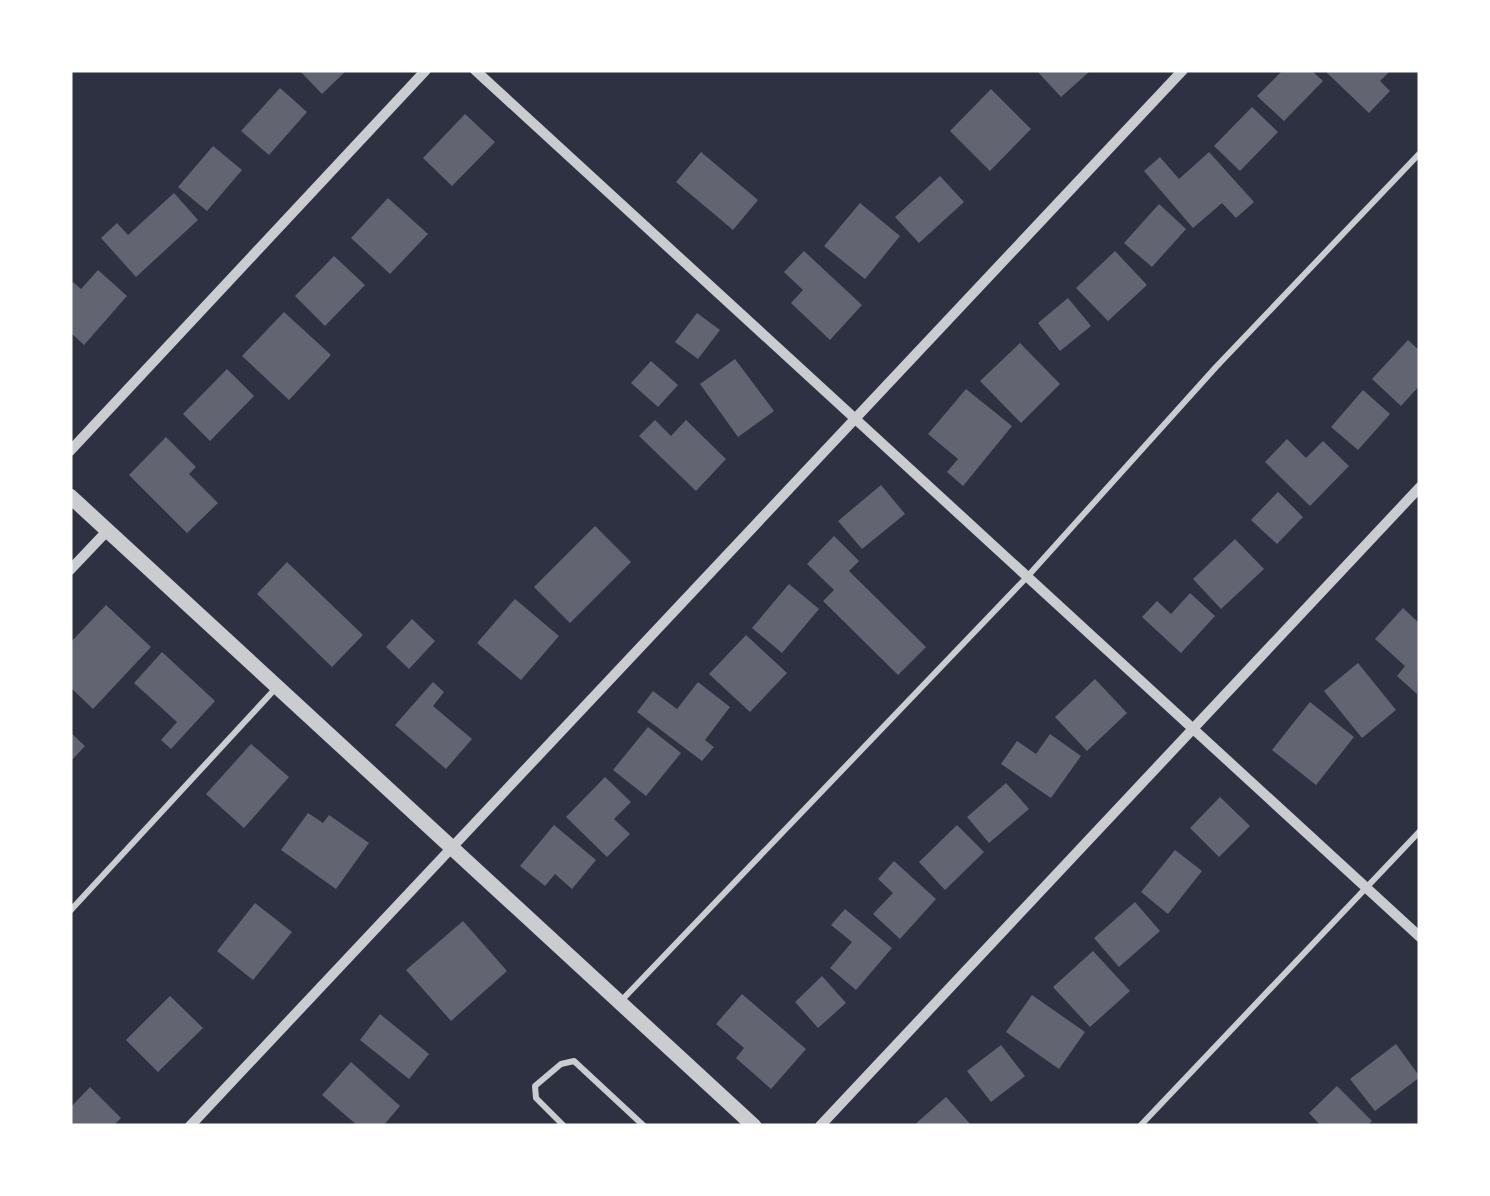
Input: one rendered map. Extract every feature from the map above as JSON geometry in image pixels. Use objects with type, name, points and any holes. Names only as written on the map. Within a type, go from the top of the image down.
[{"type":"street","points":[[70,451],[426,70]]},
{"type":"street","points":[[475,70],[1420,937]]},
{"type":"street","points":[[190,1126],[1183,70]]},
{"type":"street","points":[[820,1126],[1420,487]]},
{"type":"street","points":[[70,496],[754,1126]]},
{"type":"street","points":[[70,570],[108,530]]},
{"type":"lane","points":[[619,1003],[1027,577],[1216,367],[1420,152]]},
{"type":"lane","points":[[70,911],[276,688]]},
{"type":"lane","points":[[1140,1126],[1420,832]]},
{"type":"lane","points":[[564,1126],[536,1098],[535,1086],[562,1064],[574,1062],[644,1126]]},
{"type":"building","points":[[299,70],[347,70],[322,94]]},
{"type":"building","points":[[1036,70],[1087,70],[1089,72],[1061,97]]},
{"type":"building","points":[[1283,70],[1311,70],[1323,81],[1284,121],[1257,96]]},
{"type":"building","points":[[1324,70],[1391,70],[1380,81],[1390,91],[1369,113]]},
{"type":"building","points":[[280,88],[307,112],[269,155],[241,131]]},
{"type":"building","points":[[991,89],[1031,129],[990,171],[950,131]]},
{"type":"building","points":[[1252,107],[1278,132],[1240,171],[1214,146]]},
{"type":"building","points":[[465,114],[495,142],[452,186],[423,158]]},
{"type":"building","points":[[213,146],[242,170],[207,211],[178,187]]},
{"type":"building","points":[[701,152],[758,200],[733,230],[676,182]]},
{"type":"building","points":[[1209,152],[1254,202],[1236,218],[1222,203],[1193,228],[1144,171],[1160,157],[1179,179]]},
{"type":"building","points":[[940,176],[964,202],[919,243],[895,217]]},
{"type":"building","points":[[174,193],[198,220],[136,277],[101,238],[117,223],[128,235]]},
{"type":"building","points":[[388,198],[428,234],[390,274],[351,238]]},
{"type":"building","points":[[860,203],[900,236],[865,279],[824,246]]},
{"type":"building","points":[[1159,204],[1186,229],[1152,267],[1124,243]]},
{"type":"building","points":[[804,251],[862,305],[830,340],[791,303],[803,290],[784,272]]},
{"type":"building","points":[[1115,251],[1147,285],[1108,321],[1076,288]]},
{"type":"building","points":[[334,256],[365,285],[325,326],[295,296]]},
{"type":"building","points":[[98,270],[127,296],[84,345],[70,332],[70,286],[73,282],[81,289]]},
{"type":"building","points":[[1068,298],[1091,326],[1060,351],[1038,323]]},
{"type":"building","points":[[284,312],[331,355],[289,400],[242,356]]},
{"type":"building","points":[[697,313],[720,330],[698,359],[675,342]]},
{"type":"building","points":[[1408,340],[1420,351],[1420,385],[1401,406],[1372,379]]},
{"type":"building","points":[[1020,343],[1060,384],[1021,423],[980,381]]},
{"type":"building","points":[[735,359],[774,411],[738,437],[700,384]]},
{"type":"building","points":[[651,361],[678,385],[658,407],[631,383]]},
{"type":"building","points":[[227,369],[254,396],[210,441],[183,414]]},
{"type":"building","points":[[966,389],[1012,426],[963,486],[947,472],[958,459],[928,434]]},
{"type":"building","points":[[1363,390],[1390,414],[1358,450],[1331,427]]},
{"type":"building","points":[[655,420],[671,436],[686,420],[726,459],[696,491],[639,436]]},
{"type":"building","points":[[166,437],[196,467],[189,474],[218,503],[187,533],[129,475]]},
{"type":"building","points":[[1287,439],[1306,458],[1323,441],[1349,466],[1310,506],[1265,462]]},
{"type":"building","points":[[881,485],[905,514],[862,549],[838,521]]},
{"type":"building","points":[[1278,492],[1303,517],[1277,544],[1251,520]]},
{"type":"building","points":[[595,526],[631,562],[570,623],[534,587]]},
{"type":"building","points":[[834,536],[859,561],[849,571],[926,647],[898,675],[823,601],[834,590],[807,564]]},
{"type":"building","points":[[1235,539],[1264,569],[1221,609],[1193,579]]},
{"type":"building","points":[[287,562],[363,635],[332,667],[257,594]]},
{"type":"building","points":[[789,584],[819,609],[782,653],[752,628]]},
{"type":"building","points":[[1190,593],[1215,616],[1181,653],[1142,617],[1157,601],[1171,614]]},
{"type":"building","points":[[515,599],[559,636],[521,680],[477,643]]},
{"type":"building","points":[[106,605],[151,647],[93,709],[70,687],[70,643]]},
{"type":"building","points":[[1403,608],[1420,624],[1417,694],[1397,676],[1405,666],[1375,639]]},
{"type":"building","points":[[412,619],[435,641],[409,669],[386,647]]},
{"type":"building","points":[[746,635],[787,673],[750,712],[709,674]]},
{"type":"building","points":[[162,652],[215,701],[171,749],[161,740],[177,722],[134,683]]},
{"type":"building","points":[[1358,663],[1396,710],[1362,738],[1324,691]]},
{"type":"building","points":[[1095,679],[1127,713],[1087,751],[1055,717]]},
{"type":"building","points":[[433,682],[444,692],[433,706],[472,739],[446,769],[395,725]]},
{"type":"building","points":[[698,682],[730,707],[705,740],[714,747],[702,761],[637,712],[653,691],[677,709]]},
{"type":"building","points":[[1310,702],[1354,737],[1316,785],[1272,750]]},
{"type":"building","points":[[648,727],[681,753],[646,796],[613,770]]},
{"type":"building","points":[[70,732],[85,746],[70,762]]},
{"type":"building","points":[[1050,734],[1081,756],[1051,798],[1001,764],[1017,741],[1036,754]]},
{"type":"building","points":[[251,744],[289,777],[244,828],[206,794]]},
{"type":"building","points":[[605,777],[631,802],[614,819],[630,834],[607,857],[566,817]]},
{"type":"building","points":[[1006,783],[1029,809],[989,843],[967,817]]},
{"type":"building","points":[[1220,797],[1250,826],[1219,857],[1190,828]]},
{"type":"building","points":[[308,813],[323,823],[329,815],[369,843],[336,889],[281,850]]},
{"type":"building","points":[[554,825],[596,860],[572,889],[555,874],[545,886],[520,866]]},
{"type":"building","points":[[957,825],[984,852],[945,890],[919,862]]},
{"type":"building","points":[[1175,850],[1202,871],[1168,914],[1141,892]]},
{"type":"building","points":[[894,861],[936,899],[900,939],[873,914],[893,893],[878,879]]},
{"type":"building","points":[[1135,902],[1160,931],[1119,967],[1094,938]]},
{"type":"building","points":[[255,903],[292,932],[253,980],[217,951]]},
{"type":"building","points":[[845,909],[892,948],[856,990],[830,968],[852,942],[831,925]]},
{"type":"building","points":[[463,921],[507,971],[451,1021],[406,970]]},
{"type":"building","points":[[1093,951],[1130,991],[1090,1027],[1053,987]]},
{"type":"building","points":[[822,976],[846,1003],[818,1028],[795,1002]]},
{"type":"building","points":[[742,994],[806,1049],[771,1089],[736,1058],[744,1048],[716,1024]]},
{"type":"building","points":[[1032,995],[1085,1032],[1059,1069],[1006,1032]]},
{"type":"building","points":[[170,996],[203,1028],[158,1072],[126,1040]]},
{"type":"building","points":[[380,1014],[429,1054],[409,1079],[360,1040]]},
{"type":"building","points":[[1396,1044],[1420,1077],[1375,1111],[1350,1079]]},
{"type":"building","points":[[1001,1045],[1025,1076],[991,1102],[967,1071]]},
{"type":"building","points":[[351,1062],[400,1106],[383,1126],[358,1126],[322,1095]]},
{"type":"building","points":[[1337,1086],[1372,1121],[1367,1126],[1321,1126],[1309,1113]]},
{"type":"building","points":[[90,1087],[121,1118],[113,1126],[70,1126],[70,1108]]},
{"type":"building","points":[[946,1097],[972,1126],[913,1126]]}]
